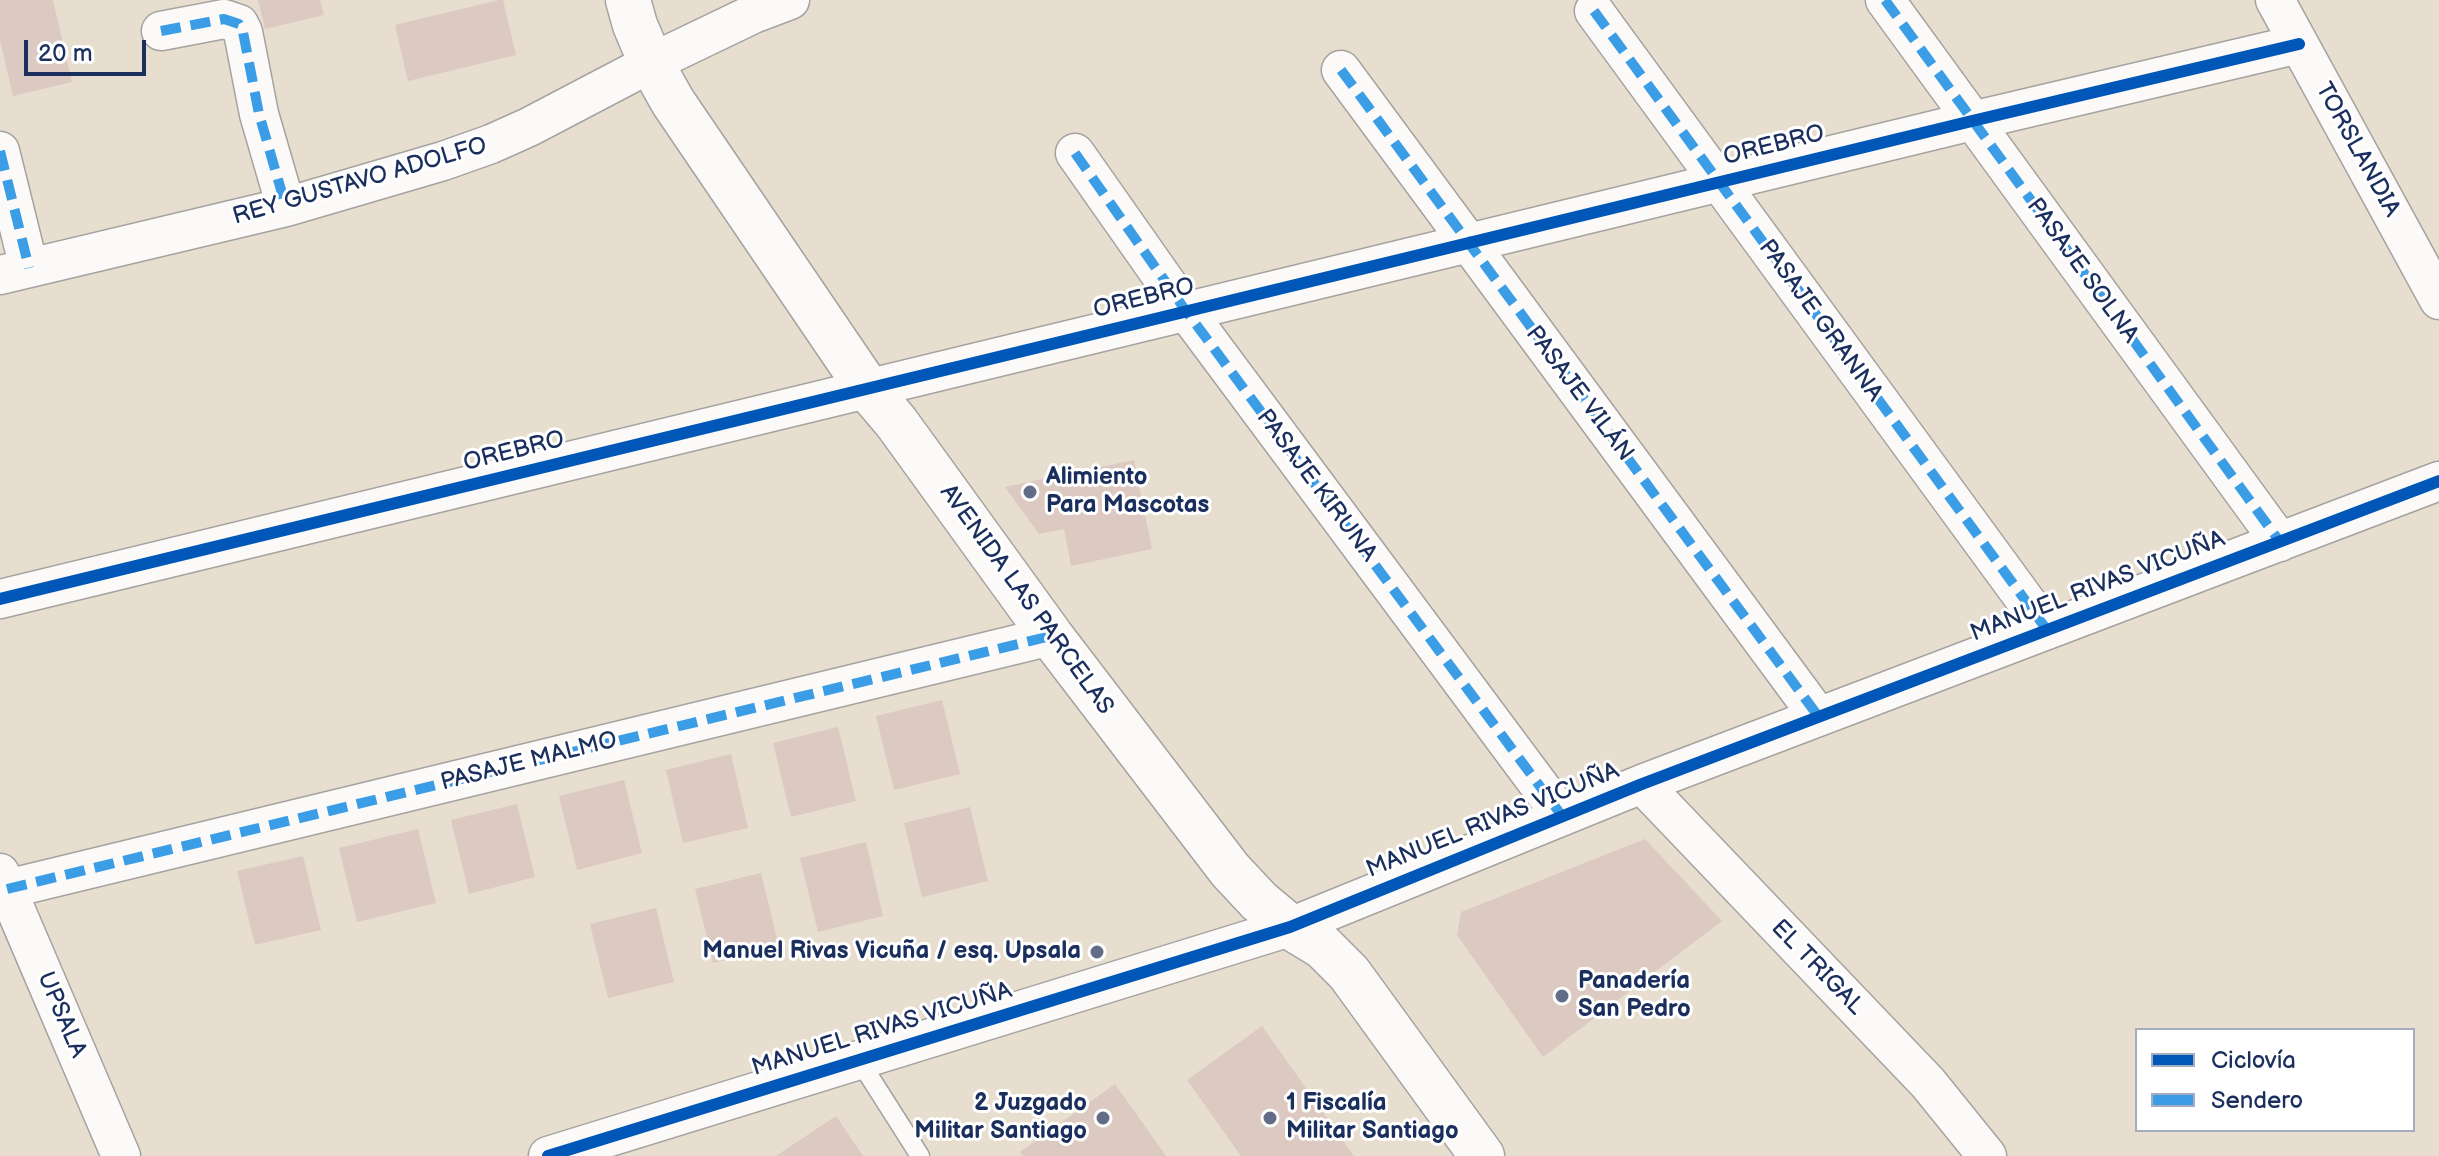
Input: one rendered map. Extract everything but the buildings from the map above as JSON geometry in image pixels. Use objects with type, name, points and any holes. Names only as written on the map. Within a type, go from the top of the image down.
[{"type":"street","name":"AVENIDA LAS PARCELAS","points":[[628,0],[651,63],[673,102],[868,389],[896,422],[1051,636],[1230,870],[1259,901],[1290,927],[1323,947],[1349,973],[1482,1156]]},
{"type":"street","name":"REY GUSTAVO ADOLFO","points":[[14,272],[286,207],[388,179],[491,144],[651,63],[753,14],[790,0]]},
{"type":"street","name":"PASAJE SOLNA","points":[[1885,0],[2280,542]]},
{"type":"street","name":"TORSLANDIA","points":[[2275,0],[2439,300]]},
{"type":"street","name":"PASAJE GRANNA","points":[[1594,11],[2047,630]]},
{"type":"street","points":[[161,31],[224,19],[239,24],[268,150],[286,207]]},
{"type":"street","name":"OREBRO","points":[[0,599],[2299,44]]},
{"type":"street","name":"PASAJE VILÁN","points":[[1341,70],[1818,716]]},
{"type":"street","points":[[0,151],[14,272]]},
{"type":"street","name":"PASAJE KIRUNA","points":[[1075,153],[1186,311],[1562,816]]},
{"type":"street","name":"MANUEL RIVAS VICUÑA","points":[[548,1156],[1290,927],[1642,784],[2439,481]]},
{"type":"street","name":"PASAJE MALMO","points":[[3,881],[1051,636]]},
{"type":"street","name":"EL TRIGAL","points":[[1642,784],[1928,1083],[1987,1156]]},
{"type":"street","name":"UPSALA","points":[[3,881],[121,1156]]},
{"type":"lane","points":[[859,1060],[920,1156]]},
{"type":"marked path","points":[[1885,0],[2280,542]]},
{"type":"marked path","points":[[1594,11],[2047,630]]},
{"type":"marked path","points":[[161,31],[224,19],[239,24],[259,114],[286,207]]},
{"type":"marked path","points":[[1341,70],[1818,716]]},
{"type":"marked path","points":[[0,151],[29,268]]},
{"type":"marked path","points":[[1075,153],[1186,311],[1562,816]]},
{"type":"marked path","points":[[7,889],[1051,636]]},
{"type":"cycle path","points":[[0,599],[2299,44]]},
{"type":"cycle path","points":[[548,1156],[1290,927],[1642,784],[2439,481]]},
{"type":"place","name":"Alimiento Para Mascotas","points":[[1030,492]]},
{"type":"place","name":"Manuel Rivas Vicuña / esq. Upsala","points":[[1097,952]]},
{"type":"place","name":"Panadería San Pedro","points":[[1562,996]]},
{"type":"place","name":"2 Juzgado Militar Santiago","points":[[1103,1118]]},
{"type":"place","name":"1 Fiscalía Militar Santiago","points":[[1270,1118]]}]
